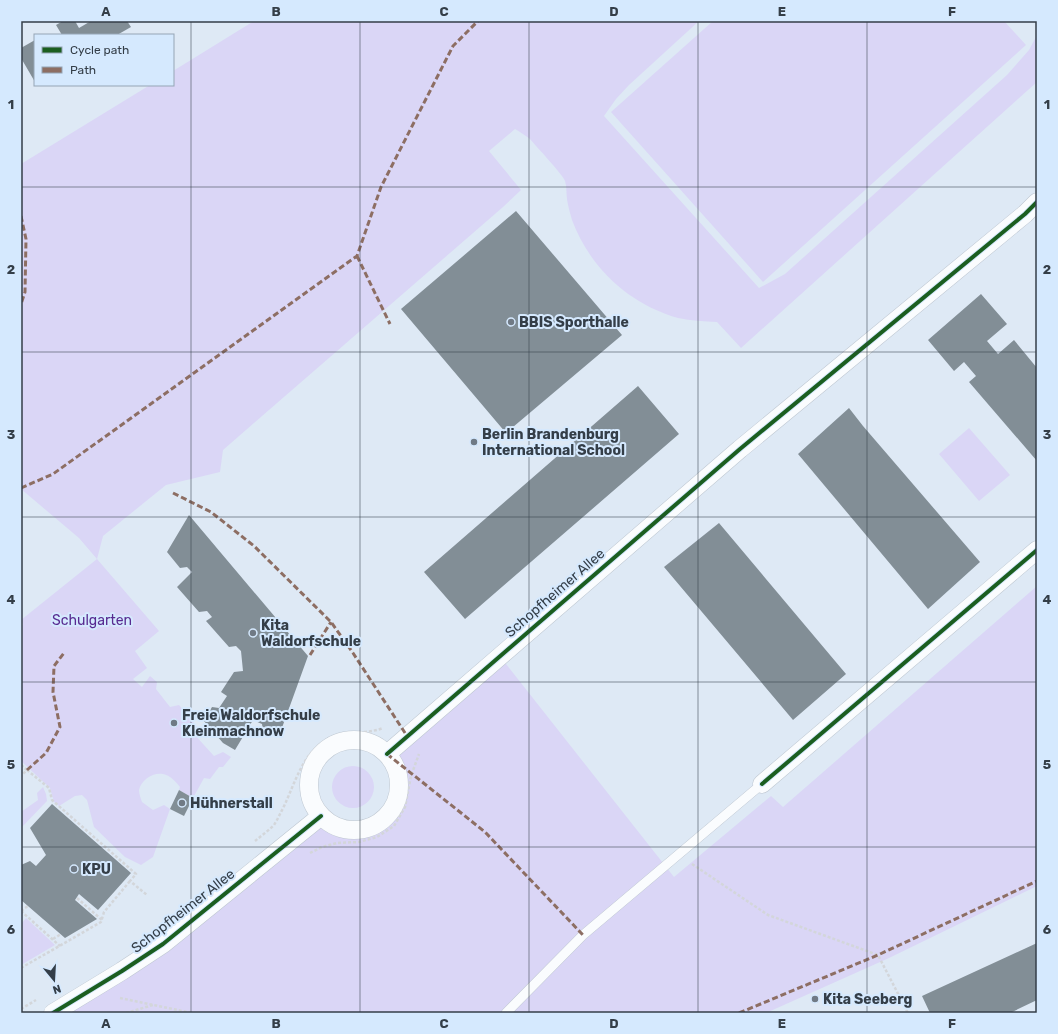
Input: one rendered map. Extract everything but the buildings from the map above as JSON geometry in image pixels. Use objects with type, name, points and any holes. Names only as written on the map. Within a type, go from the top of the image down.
[{"type":"street","name":"Schopfheimer Allee","points":[[387,754],[740,449],[1025,214],[1037,202]]},
{"type":"street","points":[[762,784],[1037,550]]},
{"type":"street","points":[[359,740],[374,745],[387,754],[395,766],[398,779],[398,793],[393,806],[385,818],[373,826],[360,830],[345,829],[332,824],[321,816],[312,803],[309,788],[311,772],[318,758],[329,747],[344,742],[359,740]]},
{"type":"street","name":"Schopfheimer Allee","points":[[52,1013],[122,971],[163,944],[321,816]]},
{"type":"lane","points":[[506,1013],[583,935],[762,784]]},
{"type":"path","points":[[253,842],[274,825],[284,807],[303,764],[318,745],[334,736],[358,732],[378,731],[390,726]]},
{"type":"path","points":[[309,854],[322,847],[337,842],[359,842],[377,837],[394,826],[405,808],[411,776],[420,753]]},
{"type":"path","points":[[21,765],[49,788],[52,800],[101,846],[136,874],[104,912],[101,922],[21,968]]},
{"type":"path","points":[[21,776],[27,770]]},
{"type":"path","points":[[678,854],[768,915],[878,955],[908,1013]]},
{"type":"path","points":[[130,881],[147,895]]},
{"type":"path","points":[[77,898],[102,920]]},
{"type":"path","points":[[28,906],[21,911],[60,946]]},
{"type":"path","points":[[53,939],[61,934]]},
{"type":"path","points":[[114,1002],[126,994]]},
{"type":"path","points":[[21,1009],[42,996]]},
{"type":"path","points":[[120,998],[192,1013]]},
{"type":"path","points":[[126,1013],[154,1005]]},
{"type":"green space","points":[[254,21],[699,21],[629,85],[616,99],[604,116],[759,288],[785,274],[1007,75],[1029,50],[1037,35],[1037,82],[741,348],[717,322],[683,319],[660,312],[643,304],[613,282],[589,254],[580,237],[572,220],[567,199],[565,181],[555,167],[530,139],[515,129],[489,151],[521,190],[223,450],[220,472],[166,485],[103,536],[97,559],[79,538],[21,489],[21,164],[148,86],[174,86],[174,70]]},
{"type":"green space","points":[[713,21],[1004,21],[1026,45],[763,282],[611,112]]},
{"type":"green space","points":[[969,428],[1010,475],[979,501],[939,454]]},
{"type":"green space","name":"Schulgarten","points":[[97,559],[159,631],[135,651],[147,668],[133,679],[142,687],[150,676],[157,682],[156,689],[170,707],[179,705],[197,727],[194,734],[214,756],[223,752],[231,757],[223,767],[219,767],[210,779],[204,778],[193,798],[179,790],[180,787],[177,783],[166,775],[155,774],[142,783],[139,790],[142,802],[153,810],[164,805],[170,809],[153,857],[141,865],[125,857],[94,827],[87,800],[82,795],[75,796],[59,806],[54,802],[50,788],[21,761],[21,626],[23,625],[21,620]]},
{"type":"green space","points":[[1037,586],[1037,886],[889,958],[766,1013],[53,1013],[122,971],[321,816],[339,827],[356,830],[376,824],[384,818],[391,810],[398,790],[397,772],[387,754],[498,657],[506,664],[674,877],[771,796],[783,807]]},
{"type":"green space","points":[[349,766],[357,766],[368,772],[374,783],[374,791],[368,802],[357,808],[349,808],[338,802],[332,791],[332,783],[338,772]]},
{"type":"green space","points":[[43,787],[47,801],[21,828],[21,812],[38,800],[37,793]]},
{"type":"green space","points":[[26,918],[55,945],[21,965],[21,924]]},
{"type":"marked path","points":[[21,488],[53,474],[357,256],[381,187],[453,46],[478,21]]},
{"type":"marked path","points":[[21,216],[26,239],[25,292],[21,304]]},
{"type":"marked path","points":[[357,256],[390,324]]},
{"type":"marked path","points":[[173,493],[211,512],[254,546],[331,622],[407,736]]},
{"type":"marked path","points":[[310,655],[331,622]]},
{"type":"marked path","points":[[27,770],[46,753],[60,727],[53,692],[54,666],[64,653]]},
{"type":"marked path","points":[[387,754],[485,832],[583,935]]},
{"type":"marked path","points":[[739,1013],[878,955],[1037,881]]},
{"type":"cycle path","points":[[387,754],[740,449],[1025,214],[1037,202]]},
{"type":"cycle path","points":[[762,784],[1037,550]]},
{"type":"cycle path","points":[[53,1013],[163,944],[321,816]]},
{"type":"place","name":"BBIS Sporthalle","points":[[511,322]]},
{"type":"place","name":"Berlin Brandenburg International School","points":[[474,442]]},
{"type":"place","name":"Kita Waldorfschule","points":[[253,633]]},
{"type":"place","name":"Freie Waldorfschule Kleinmachnow","points":[[174,723]]},
{"type":"place","name":"Hühnerstall","points":[[182,803]]},
{"type":"place","name":"KPU","points":[[74,869]]},
{"type":"place","name":"Kita Seeberg","points":[[815,999]]}]
